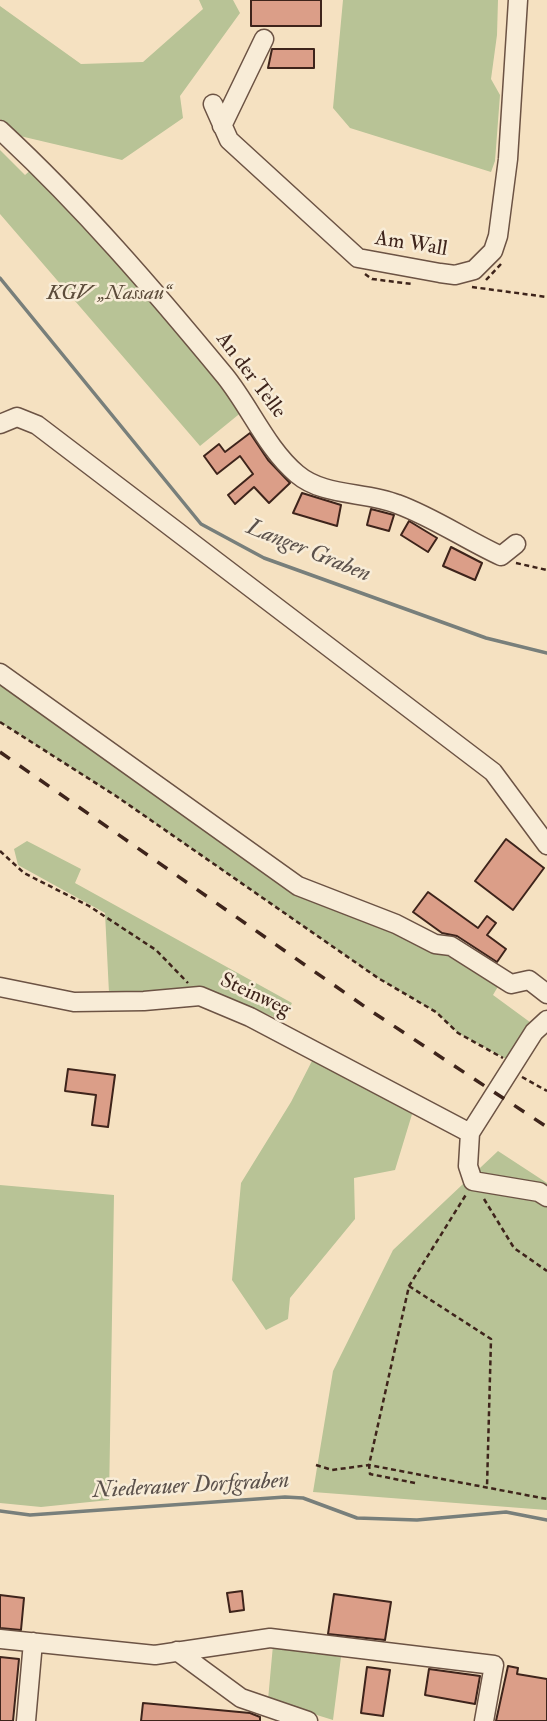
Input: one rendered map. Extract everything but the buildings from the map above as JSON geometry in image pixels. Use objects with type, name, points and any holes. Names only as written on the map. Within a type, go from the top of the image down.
[{"type":"street","name":"Am Wall","points":[[213,104],[229,140],[358,258],[455,275],[474,270],[493,251],[498,236],[508,159],[518,0]]},
{"type":"street","points":[[222,126],[264,39]]},
{"type":"street","name":"An der Telle","points":[[0,131],[68,194],[138,273],[227,379],[296,474],[332,491],[382,499],[410,508],[501,556]]},
{"type":"street","points":[[0,424],[17,417],[37,425],[493,772],[547,845]]},
{"type":"street","points":[[501,556],[516,544]]},
{"type":"street","points":[[0,673],[298,886],[396,924],[435,944],[451,946],[511,984],[529,980],[547,994]]},
{"type":"street","name":"Steinweg","points":[[0,987],[74,1002],[144,1001],[200,996],[250,1017],[470,1133]]},
{"type":"street","points":[[547,1020],[534,1032],[470,1133],[468,1166],[473,1181],[539,1192],[547,1198]]},
{"type":"street","points":[[0,1639],[155,1655],[270,1638],[494,1665],[484,1721]]},
{"type":"street","points":[[26,1721],[33,1642]]},
{"type":"street","points":[[177,1651],[241,1698],[308,1721]]},
{"type":"path","points":[[472,287],[547,297]]},
{"type":"path","points":[[501,556],[522,566],[547,570]]},
{"type":"path","points":[[0,722],[116,796],[378,978],[436,1012],[458,1033],[547,1091]]},
{"type":"path","points":[[0,851],[24,873],[89,906],[156,950],[200,996]]},
{"type":"path","points":[[415,1483],[370,1474],[369,1465],[410,1286],[473,1181],[514,1248],[547,1271]]},
{"type":"path","points":[[410,1286],[491,1339],[487,1487]]},
{"type":"path","points":[[316,1465],[332,1470],[369,1465],[547,1499]]},
{"type":"green space","points":[[199,0],[233,0],[240,13],[180,96],[183,118],[122,160],[20,136],[0,119],[0,6],[81,64],[143,62],[203,9]]},
{"type":"green space","points":[[343,0],[498,0],[491,79],[500,95],[495,161],[491,172],[350,128],[333,108]]},
{"type":"green space","name":"KGV „Nassau“","points":[[0,150],[25,175],[33,168],[126,268],[243,411],[200,446],[0,214]]},
{"type":"green space","points":[[0,678],[297,888],[457,957],[500,983],[493,995],[538,1028],[514,1063],[458,1033],[436,1012],[378,978],[116,796],[0,722]]},
{"type":"green space","points":[[27,841],[81,869],[75,883],[292,1003],[283,1021],[205,988],[109,993],[105,913],[18,865],[14,849]]},
{"type":"green space","points":[[314,1057],[413,1111],[395,1170],[354,1178],[355,1219],[290,1298],[288,1319],[266,1330],[232,1280],[241,1183],[291,1102]]},
{"type":"green space","points":[[498,1151],[547,1183],[547,1510],[313,1492],[333,1371],[393,1250]]},
{"type":"green space","points":[[0,1185],[114,1195],[109,1500],[41,1507],[0,1503]]},
{"type":"green space","points":[[273,1645],[341,1657],[333,1720],[268,1700]]},
{"type":"waterway","name":"Langer Graben","points":[[0,278],[201,524],[264,558],[486,638],[547,653]]},
{"type":"waterway","name":"Niederauer Dorfgraben","points":[[0,1511],[30,1515],[285,1497],[303,1498],[357,1518],[417,1520],[506,1512],[547,1520]]},
{"type":"railway","points":[[0,752],[371,1011],[547,1127]]}]
